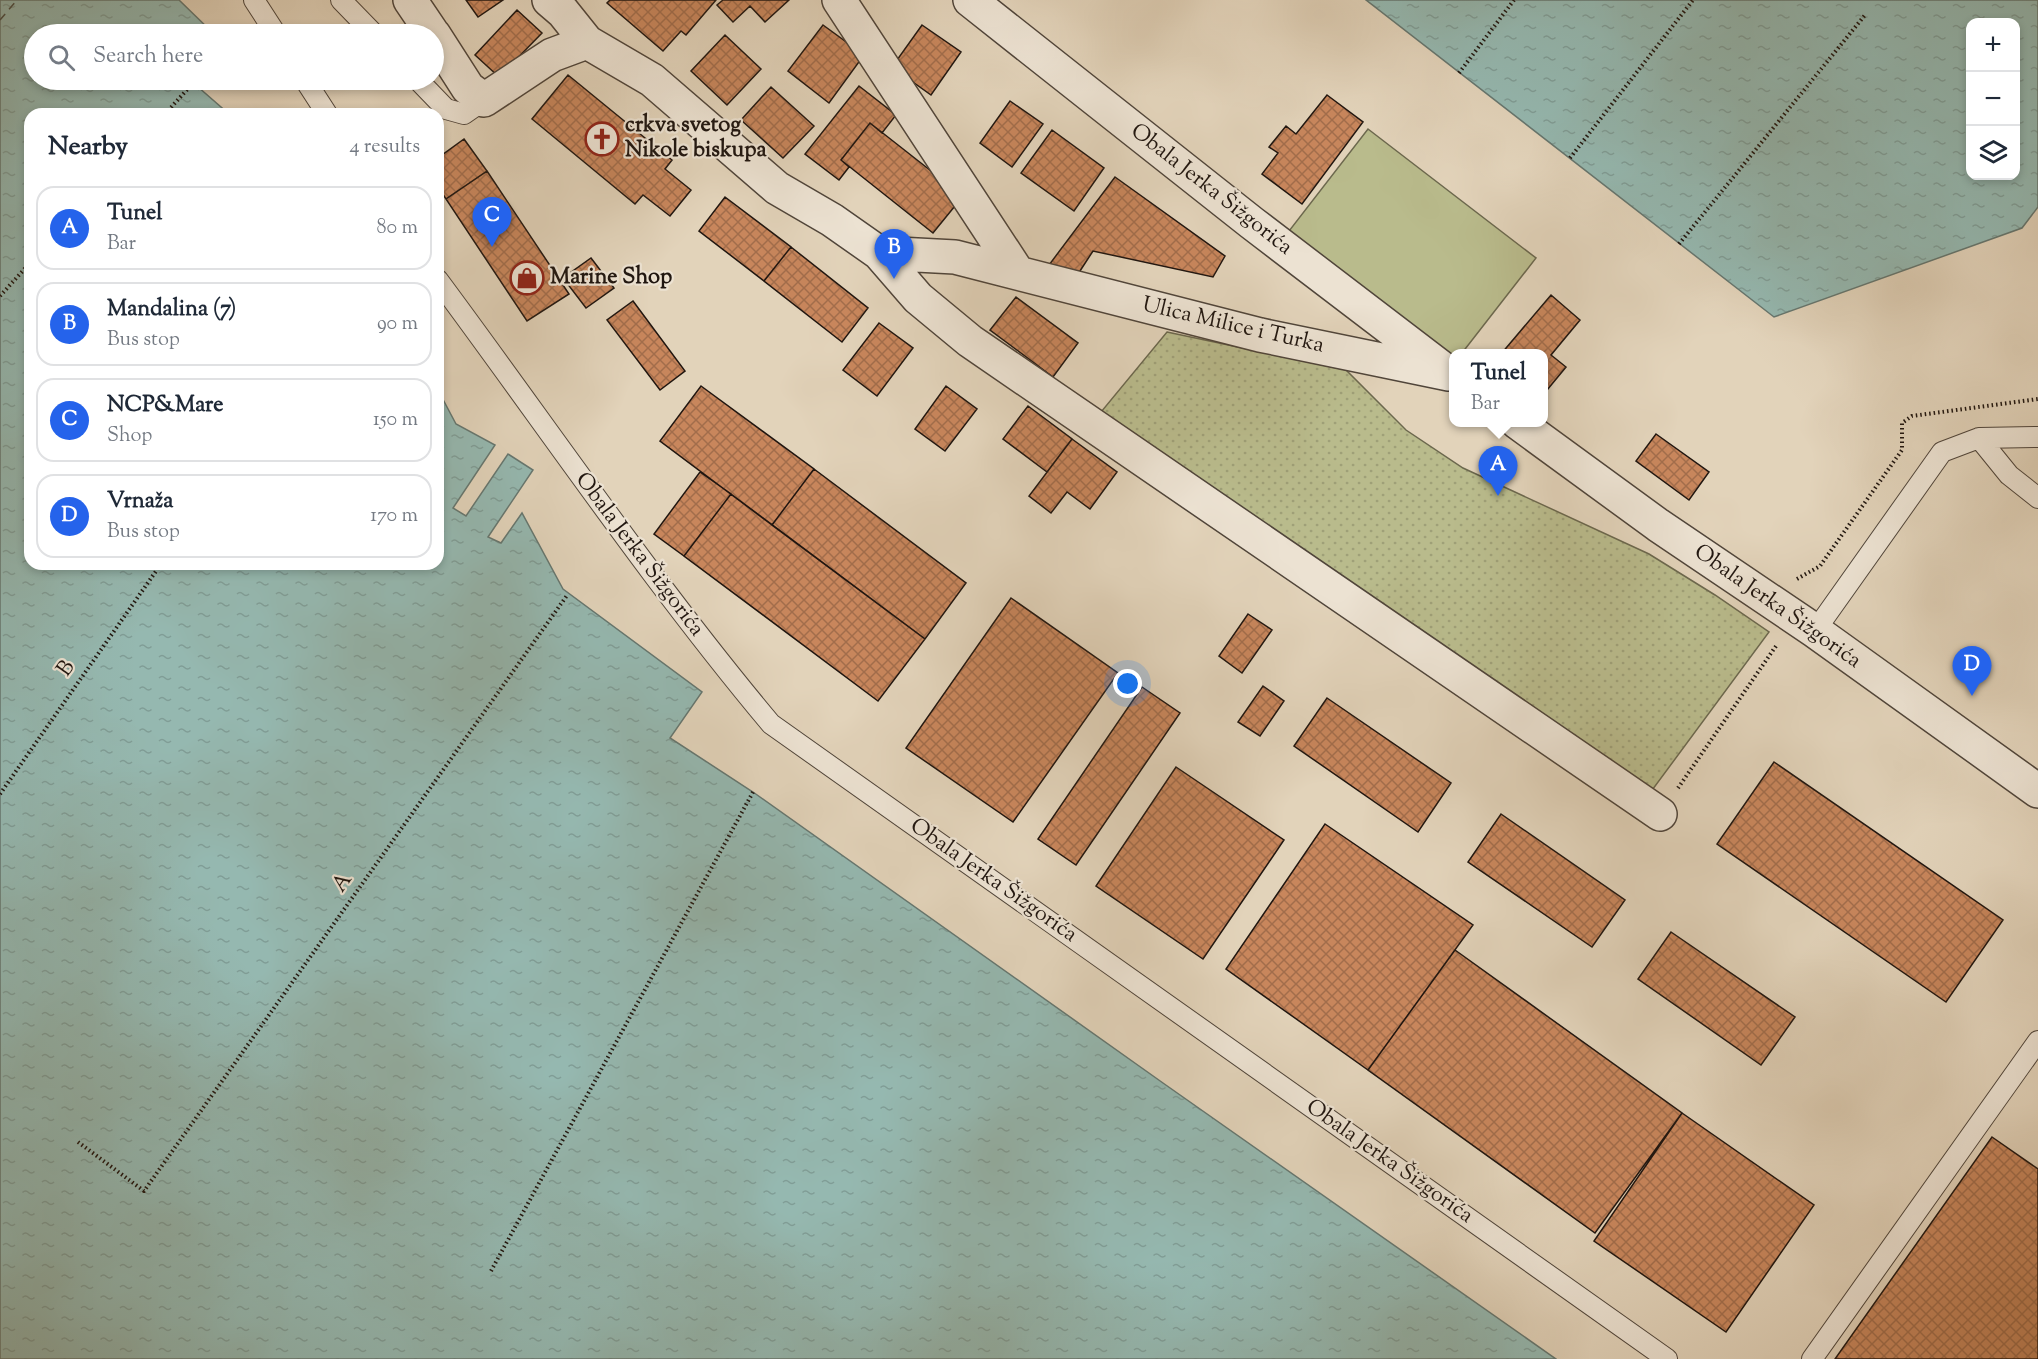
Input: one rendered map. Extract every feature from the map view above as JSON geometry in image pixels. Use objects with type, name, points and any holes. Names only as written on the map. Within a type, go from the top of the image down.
[{"type":"street","points":[[410,0],[426,24]]},
{"type":"street","points":[[549,0],[563,12],[586,42],[652,80],[777,188],[832,220],[879,252],[918,298],[970,340],[1660,814]]},
{"type":"street","points":[[839,0],[1018,273]]},
{"type":"street","name":"Obala Jerka Šižgorića","points":[[970,0],[1252,223],[1449,373]]},
{"type":"street","points":[[444,52],[468,88],[484,100],[552,55],[586,42]]},
{"type":"street","name":"Ulica Milice i Turka","points":[[879,252],[955,257],[1260,335],[1449,375]]},
{"type":"street","name":"Obala Jerka Šižgorića","points":[[1523,427],[1658,525],[1805,624],[2038,791]]},
{"type":"lane","points":[[254,0],[270,24]]},
{"type":"lane","points":[[341,0],[364,24]]},
{"type":"lane","points":[[311,90],[323,108]]},
{"type":"lane","points":[[428,90],[446,109],[464,114],[484,100]]},
{"type":"lane","name":"Obala Jerka Šižgorića","points":[[444,288],[726,670],[771,723],[1667,1359]]},
{"type":"lane","points":[[1805,624],[1942,452],[1979,438],[2038,437]]},
{"type":"lane","points":[[1979,438],[2009,475],[2038,498]]},
{"type":"lane","points":[[1812,1359],[2038,1041]]},
{"type":"path","points":[[1459,73],[1514,0]]},
{"type":"path","points":[[1570,158],[1693,0]]},
{"type":"path","points":[[1680,244],[1865,15]]},
{"type":"path","points":[[170,108],[187,90]]},
{"type":"path","points":[[0,296],[24,270]]},
{"type":"path","points":[[1787,578],[1799,579],[1820,566],[1902,450],[1902,423],[1912,416],[2038,399]]},
{"type":"path","name":"B","points":[[0,794],[157,570]]},
{"type":"path","name":"A","points":[[78,1142],[144,1191],[568,594]]},
{"type":"path","points":[[1660,814],[1805,624]]},
{"type":"path","points":[[491,1271],[753,792]]},
{"type":"green space","points":[[1368,129],[1536,258],[1465,349],[1449,349],[1449,354],[1289,231]]},
{"type":"green space","points":[[1167,332],[1346,370],[1406,430],[1463,468],[1649,554],[1769,632],[1647,797],[1101,412]]},
{"type":"water","points":[[0,0],[179,0],[204,24],[24,24],[24,90],[201,90],[222,108],[24,108],[24,570],[444,570],[444,401],[456,424],[495,445],[453,508],[466,516],[508,454],[533,470],[488,537],[501,543],[522,513],[563,589],[702,692],[670,738],[753,792],[1556,1359],[0,1359]]},
{"type":"water","points":[[1366,0],[2038,0],[2038,207],[2022,228],[1774,317]]},
{"type":"building","points":[[466,0],[503,0],[478,17]]},
{"type":"building","points":[[610,0],[716,0],[686,35],[681,31],[663,51],[607,3]]},
{"type":"building","points":[[723,0],[789,0],[765,22],[750,6],[733,22],[717,5]]},
{"type":"building","points":[[517,10],[542,33],[499,77],[475,55]]},
{"type":"building","points":[[823,25],[864,55],[829,103],[788,71]]},
{"type":"building","points":[[922,25],[961,52],[931,95],[892,67]]},
{"type":"building","points":[[725,35],[761,69],[727,105],[691,71]]},
{"type":"building","name":"crkva svetog Nikole biskupa","points":[[568,75],[672,160],[665,169],[691,190],[670,216],[643,195],[635,204],[532,119]]},
{"type":"building","points":[[859,86],[896,115],[882,133],[870,123],[841,160],[849,167],[839,180],[805,154]]},
{"type":"building","points":[[771,87],[814,126],[783,158],[741,120]]},
{"type":"building","points":[[1327,95],[1363,122],[1302,204],[1262,174],[1278,153],[1269,147],[1286,126],[1296,134]]},
{"type":"building","points":[[1010,101],[1043,124],[1012,167],[980,143]]},
{"type":"building","points":[[870,123],[963,196],[933,233],[841,160]]},
{"type":"building","points":[[1052,130],[1104,168],[1074,211],[1021,173]]},
{"type":"building","points":[[464,139],[487,171],[446,199],[444,196],[444,154]]},
{"type":"building","points":[[487,171],[569,294],[527,321],[446,199]]},
{"type":"building","points":[[1115,177],[1225,256],[1213,277],[1093,251],[1078,274],[1049,265]]},
{"type":"building","points":[[725,197],[791,247],[764,281],[699,231]]},
{"type":"building","points":[[791,247],[868,308],[842,342],[764,281]]},
{"type":"building","points":[[591,258],[614,288],[586,308],[563,278]]},
{"type":"building","points":[[1551,295],[1580,320],[1551,355],[1566,367],[1548,389],[1548,349],[1505,349]]},
{"type":"building","points":[[1016,297],[1078,343],[1053,377],[990,330]]},
{"type":"building","points":[[633,301],[685,371],[660,390],[607,320]]},
{"type":"building","points":[[879,323],[913,348],[877,396],[843,370]]},
{"type":"building","points":[[701,386],[814,469],[772,525],[660,441]]},
{"type":"building","points":[[946,386],[977,409],[945,451],[915,429]]},
{"type":"building","points":[[1028,406],[1072,439],[1047,472],[1003,439]]},
{"type":"building","points":[[1656,434],[1709,472],[1689,500],[1636,461]]},
{"type":"building","points":[[1072,439],[1117,472],[1090,509],[1067,492],[1051,513],[1029,496]]},
{"type":"building","points":[[814,469],[966,583],[925,639],[772,525]]},
{"type":"building","points":[[700,472],[731,494],[684,556],[654,534]]},
{"type":"building","points":[[731,494],[925,639],[878,701],[684,556]]},
{"type":"building","points":[[1011,598],[1118,673],[1013,822],[906,748]]},
{"type":"building","points":[[1248,614],[1272,630],[1242,673],[1219,656]]},
{"type":"building","points":[[1263,686],[1284,701],[1260,736],[1238,722]]},
{"type":"building","points":[[1142,687],[1180,713],[1076,865],[1038,839]]},
{"type":"building","points":[[1327,698],[1451,783],[1418,832],[1294,746]]},
{"type":"building","points":[[1774,762],[2003,920],[1946,1002],[1717,844]]},
{"type":"building","points":[[1176,767],[1284,840],[1203,959],[1096,886]]},
{"type":"building","points":[[1501,814],[1625,900],[1592,947],[1468,862]]},
{"type":"building","points":[[1325,824],[1473,925],[1368,1070],[1226,969]]},
{"type":"building","points":[[1671,932],[1795,1017],[1761,1065],[1638,979]]},
{"type":"building","points":[[1455,950],[1682,1113],[1595,1233],[1368,1070]]},
{"type":"building","points":[[1682,1113],[1814,1205],[1726,1332],[1594,1241]]},
{"type":"building","points":[[1992,1137],[2038,1169],[2038,1359],[1835,1359]]},
{"type":"ferry route","points":[[0,20],[17,0]]},
{"type":"place","name":"crkva svetog Nikole biskupa","points":[[602,139]]},
{"type":"place","name":"NCP&Mare","points":[[492,247]]},
{"type":"place","name":"Marine Shop","points":[[527,278]]},
{"type":"place","name":"Mandalina (7)","points":[[894,279]]},
{"type":"place","name":"Tunel","points":[[1498,496]]},
{"type":"place","name":"Vrnaža","points":[[1972,696]]}]
